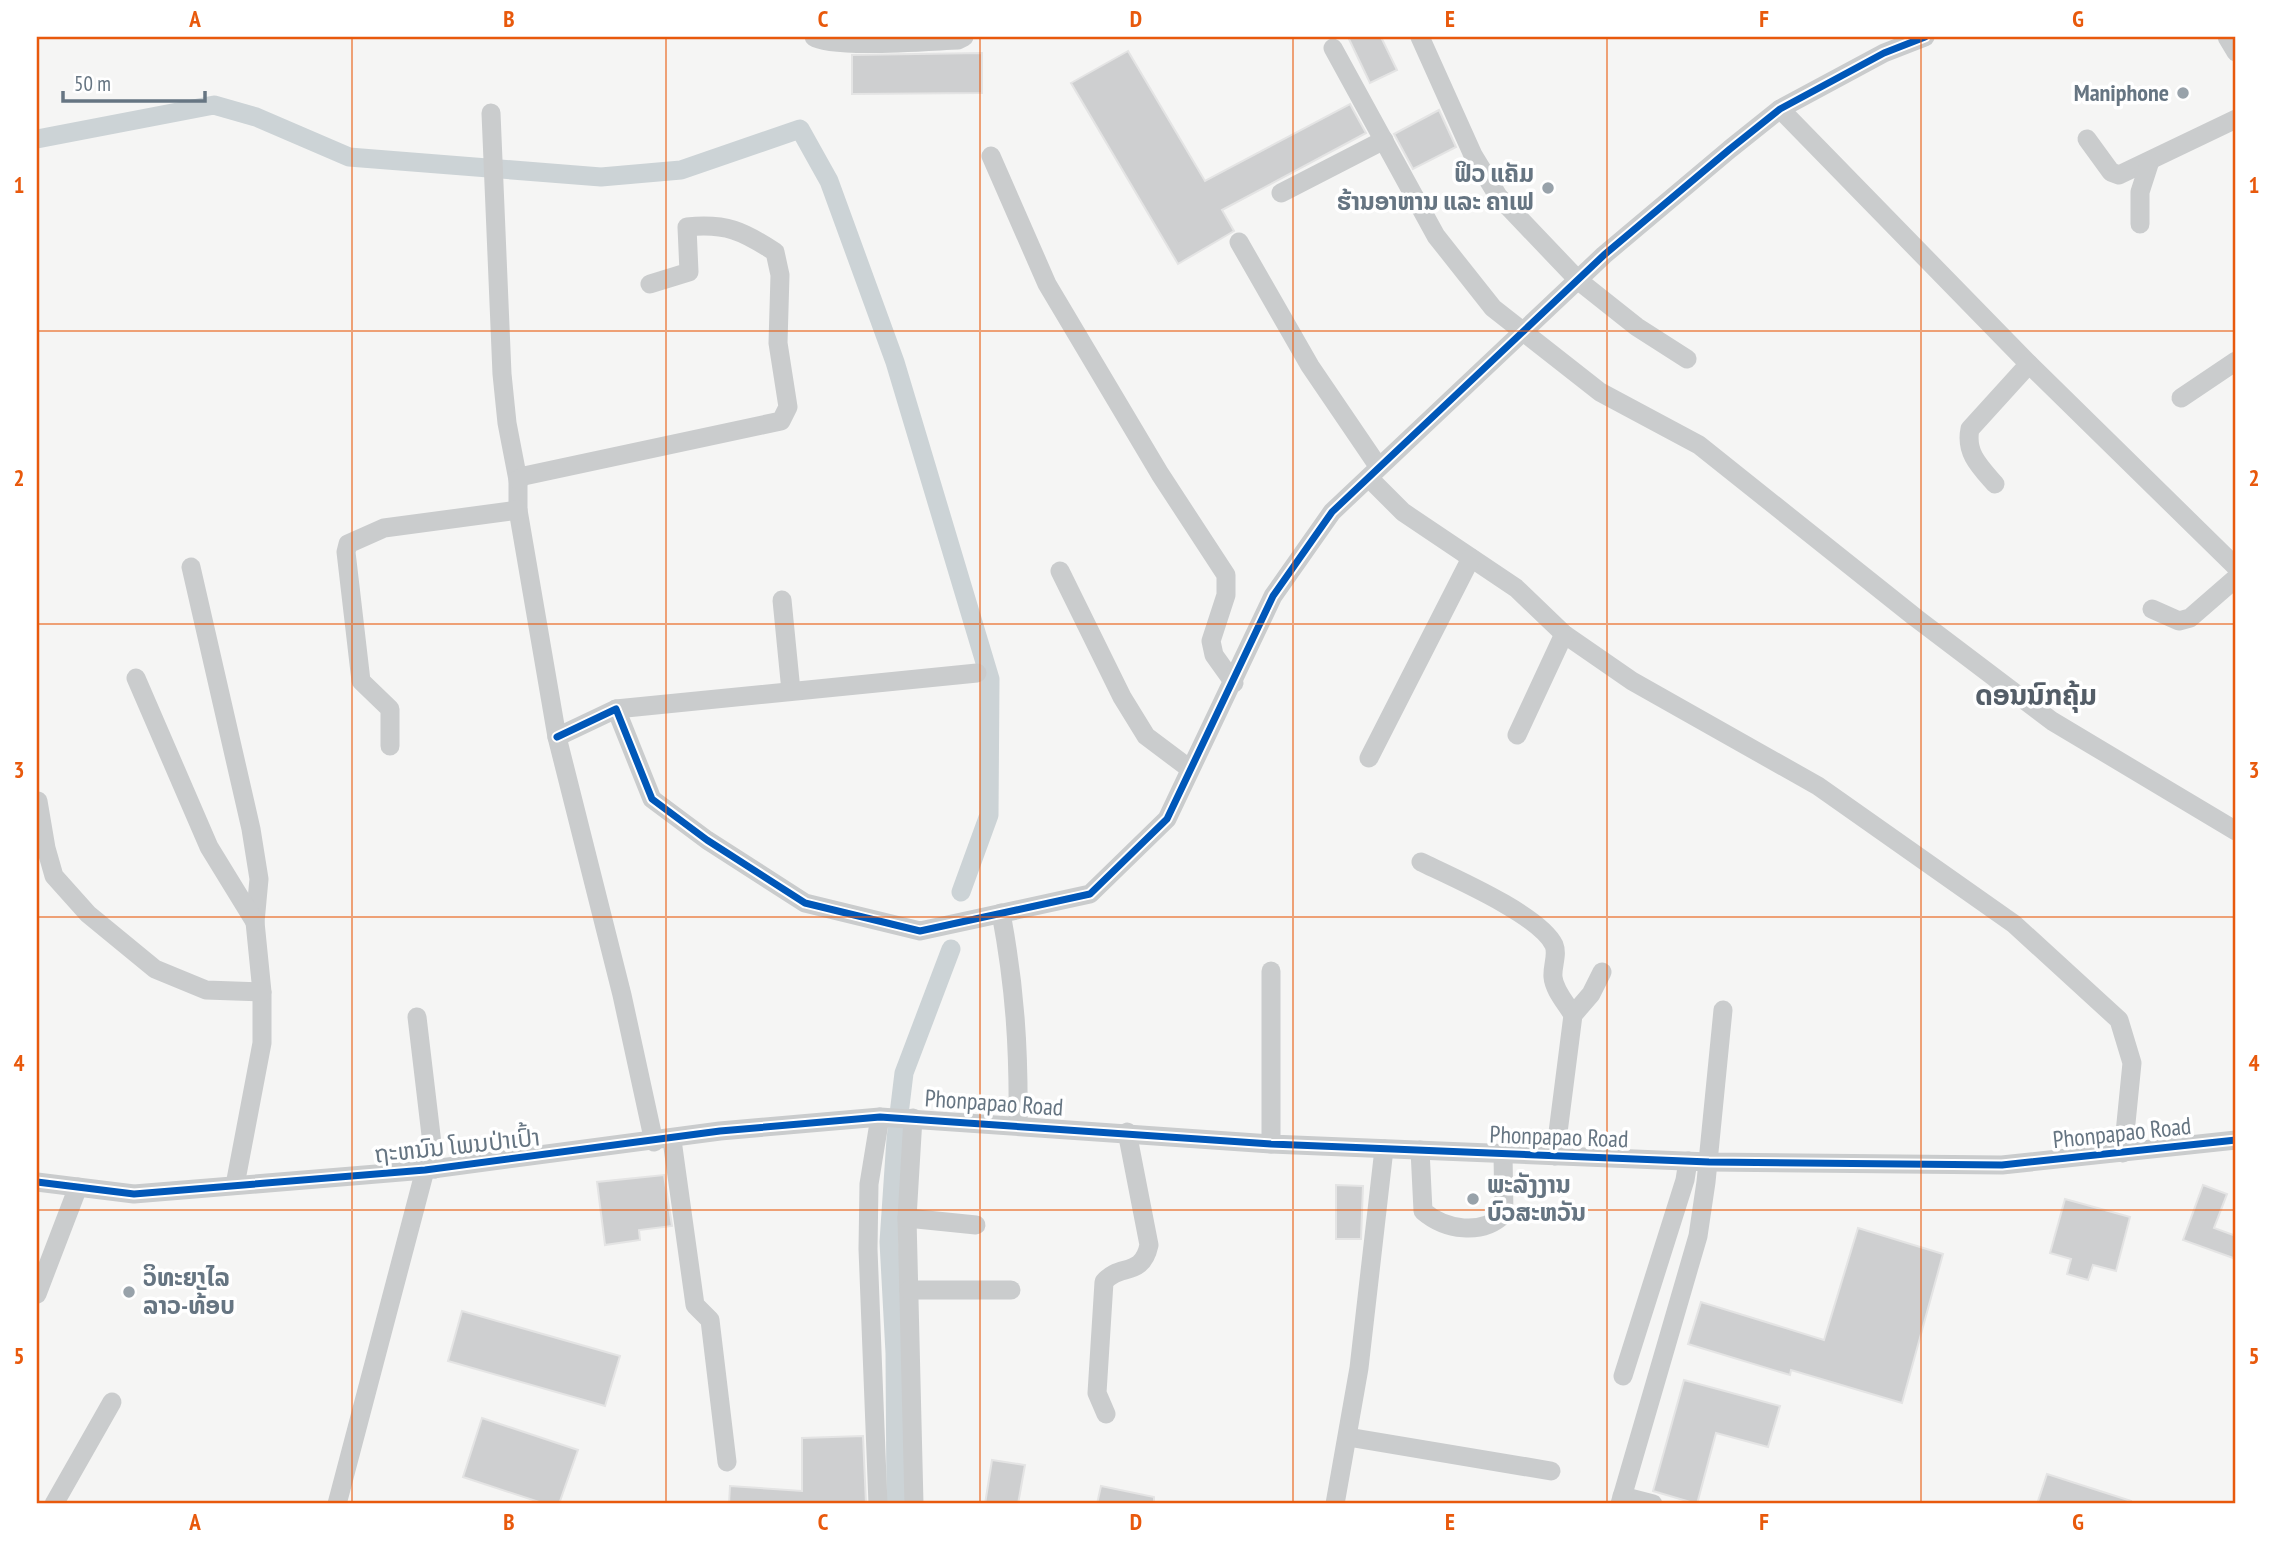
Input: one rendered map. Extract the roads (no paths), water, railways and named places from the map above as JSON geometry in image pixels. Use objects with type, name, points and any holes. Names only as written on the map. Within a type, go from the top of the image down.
[{"type":"street","points":[[814,37],[819,41],[847,43],[958,40],[964,37]]},
{"type":"street","points":[[1420,37],[1473,155],[1498,196],[1579,281],[1637,327],[1687,359]]},
{"type":"street","points":[[616,709],[652,799],[805,902],[919,931],[1090,894],[1167,819],[1234,683],[1273,596],[1332,512],[1604,255],[1780,110],[1884,53],[1925,37]]},
{"type":"street","points":[[2227,37],[2236,52]]},
{"type":"street","points":[[1333,48],[1436,236],[1493,308],[1600,392],[1699,445],[1916,618],[2052,721],[2236,831]]},
{"type":"street","points":[[1780,110],[2029,364],[2236,567]]},
{"type":"street","points":[[491,113],[506,423],[518,480],[518,510],[557,737],[622,995],[663,1141],[695,1305],[710,1320],[727,1462]]},
{"type":"street","points":[[2087,139],[2111,172],[2119,175],[2236,119]]},
{"type":"street","points":[[1280,193],[1384,140]]},
{"type":"street","points":[[990,156],[1047,284],[1160,474],[1226,575],[1226,595],[1210,641],[1214,655],[1234,683]]},
{"type":"street","points":[[2140,224],[2140,192],[2150,161]]},
{"type":"street","points":[[518,480],[524,476],[781,421],[788,407],[778,343],[780,275],[775,252],[756,239],[717,224],[687,227],[688,272],[650,284]]},
{"type":"street","points":[[1239,242],[1374,472],[1404,512],[1516,588],[1564,634],[1632,681],[1829,793],[2014,924],[2119,1020],[2132,1063],[2123,1153]]},
{"type":"street","points":[[2181,398],[2236,361]]},
{"type":"street","points":[[1995,484],[1973,458],[1967,443],[1970,429],[2029,364]]},
{"type":"street","points":[[390,746],[390,709],[360,681],[346,552],[348,544],[384,528],[518,510]]},
{"type":"street","points":[[1369,758],[1471,558]]},
{"type":"street","points":[[191,567],[251,829],[258,879],[254,922],[262,992],[262,1043],[235,1185]]},
{"type":"street","points":[[1060,571],[1122,697],[1146,736],[1190,769]]},
{"type":"street","points":[[2152,609],[2179,621],[2190,618],[2236,578]]},
{"type":"street","points":[[782,600],[791,691]]},
{"type":"street","points":[[1517,735],[1564,634]]},
{"type":"street","points":[[557,737],[616,709],[977,673]]},
{"type":"street","points":[[136,678],[209,846],[254,922]]},
{"type":"street","points":[[38,801],[54,876],[88,915],[155,969],[206,990],[262,992]]},
{"type":"street","points":[[1421,862],[1489,896],[1531,921],[1546,934],[1556,953],[1554,986],[1573,1014]]},
{"type":"street","points":[[1001,913],[1013,976],[1019,1042],[1018,1124]]},
{"type":"street","points":[[1271,971],[1271,1144]]},
{"type":"street","points":[[1556,1156],[1563,1075],[1573,1014],[1591,994],[1602,972]]},
{"type":"street","points":[[1653,1504],[1621,1500],[1698,1236],[1709,1162],[1723,1010]]},
{"type":"street","points":[[337,1504],[430,1169],[417,1017]]},
{"type":"street","points":[[877,1504],[868,1250],[869,1184],[880,1116]]},
{"type":"street","name":"Phonpapao Road","points":[[880,1116],[1271,1144],[1709,1162],[2003,1165],[2236,1140]]},
{"type":"street","name":"ຖະຫນົນ ໂພນປ່າເປົ້າ","points":[[37,1182],[134,1194],[430,1169],[720,1132],[880,1116]]},
{"type":"street","points":[[910,1118],[907,1217],[914,1504]]},
{"type":"street","points":[[1106,1414],[1097,1393],[1104,1282],[1109,1276],[1140,1264],[1147,1257],[1149,1245],[1127,1132]]},
{"type":"street","points":[[1335,1504],[1348,1437],[1384,1149]]},
{"type":"street","points":[[1420,1150],[1423,1211],[1435,1222],[1454,1228],[1483,1226],[1496,1222],[1504,1214],[1503,1154]]},
{"type":"street","points":[[1623,1376],[1685,1180],[1688,1161]]},
{"type":"street","points":[[37,1294],[78,1187]]},
{"type":"street","points":[[907,1217],[976,1225]]},
{"type":"street","points":[[909,1290],[1011,1290]]},
{"type":"street","points":[[54,1504],[112,1402]]},
{"type":"street","points":[[1348,1437],[1551,1471]]},
{"type":"waterway","points":[[37,139],[214,105],[256,117],[349,157],[601,177],[681,170],[800,129],[829,181],[895,362],[990,679],[989,815],[961,892]]},
{"type":"waterway","points":[[896,1504],[895,1353],[889,1242],[896,1139],[904,1073],[951,949]]},
{"type":"place","name":"Maniphone","points":[[2183,93]]},
{"type":"place","name":"ຟິວ ແຄັມ ຮ້ານອາຫານ ແລະ ຄາເຟ","points":[[1548,188]]},
{"type":"place","name":"ພະລັງງານ ບົວສະຫວັນ","points":[[1473,1199]]},
{"type":"place","name":"ວິທະຍາໄລ ລາວ-ທ້ັອບ","points":[[129,1292]]},
{"type":"district","name":"ດອນນົກຄຸ້ມ","points":[[2036,695]]}]
